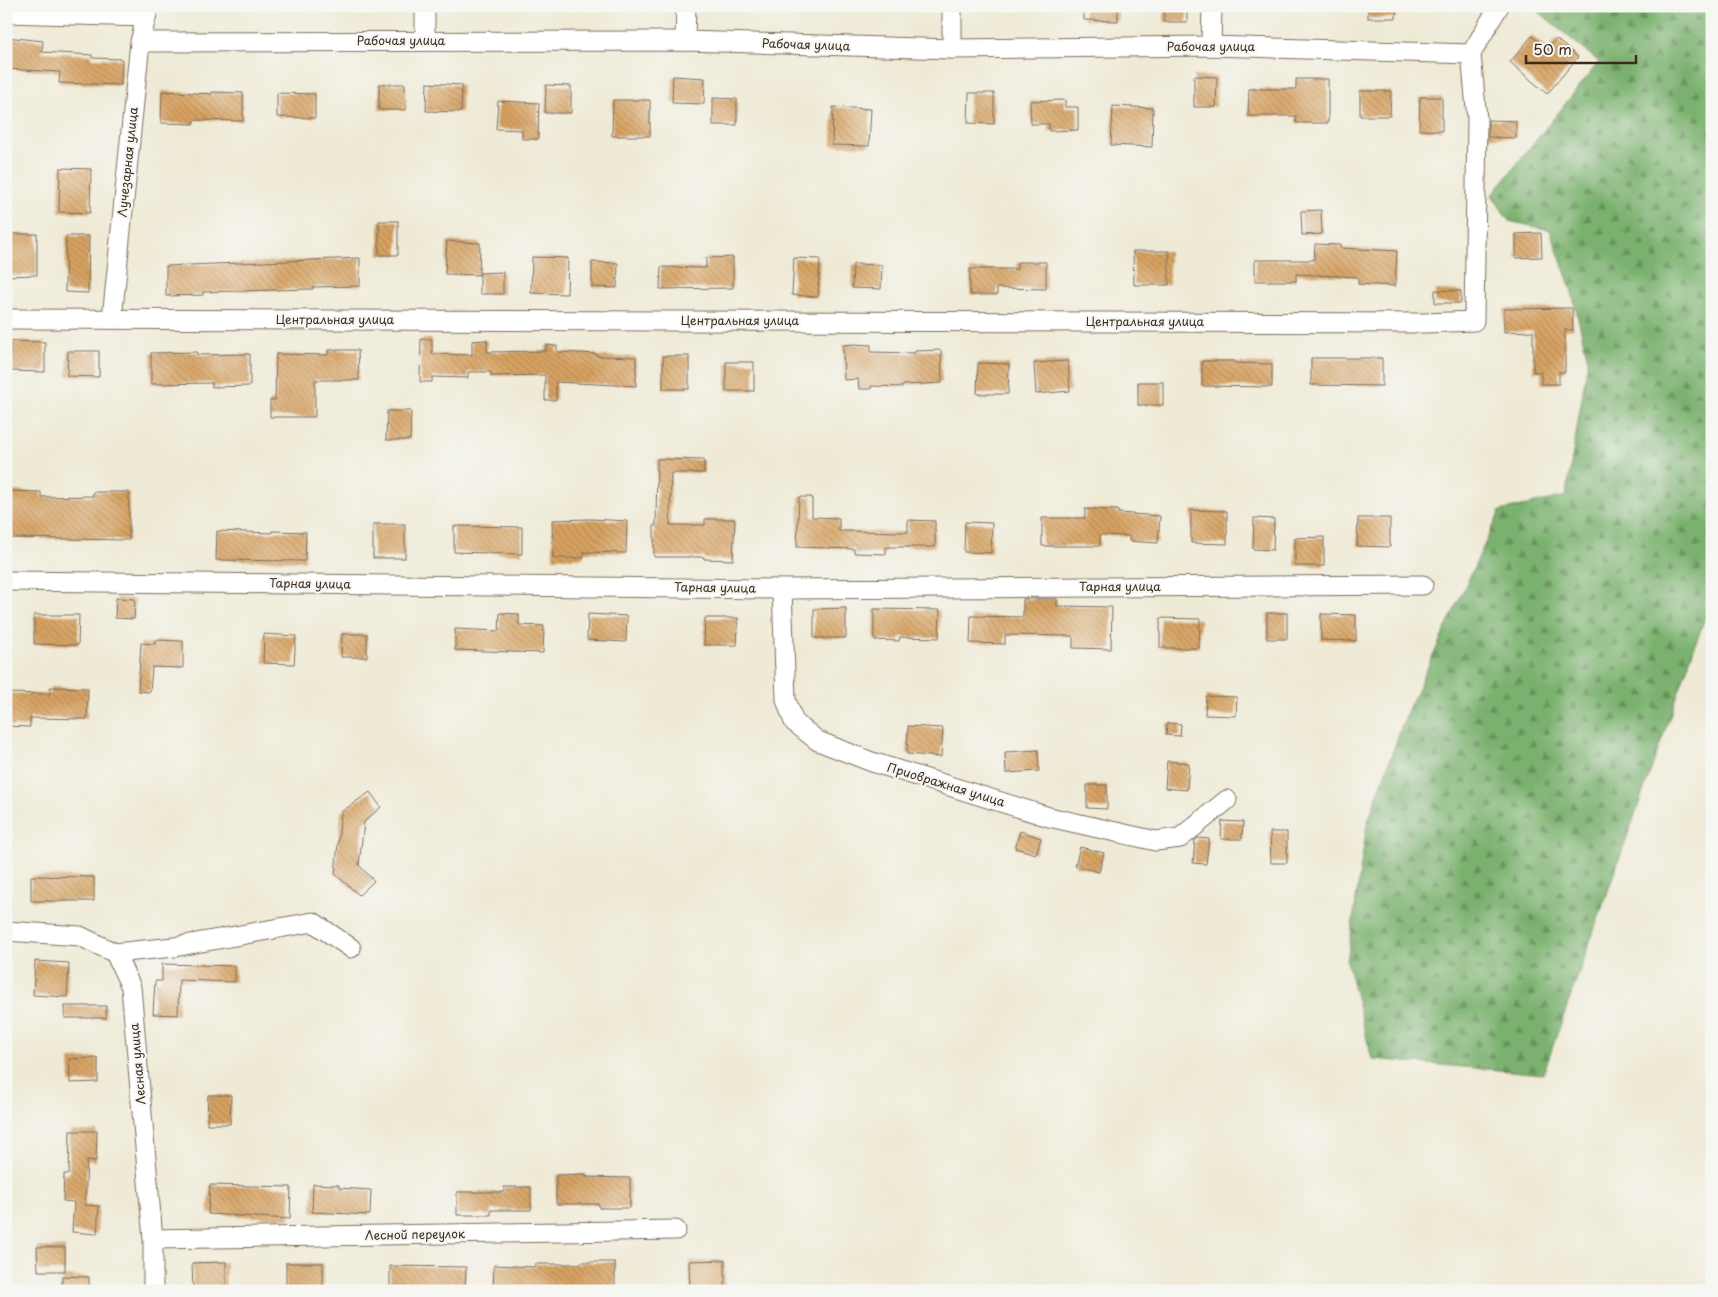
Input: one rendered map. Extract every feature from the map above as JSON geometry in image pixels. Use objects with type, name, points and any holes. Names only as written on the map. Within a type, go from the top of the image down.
[{"type":"street","points":[[425,41],[426,6]]},
{"type":"street","points":[[685,41],[686,6]]},
{"type":"street","points":[[952,6],[952,49]]},
{"type":"street","points":[[1211,46],[1212,6]]},
{"type":"street","points":[[1471,54],[1499,6]]},
{"type":"street","points":[[6,13],[147,12]]},
{"type":"street","name":"Лучезарная улица","points":[[112,319],[140,42],[147,12]]},
{"type":"street","name":"Рабочая улица","points":[[140,42],[685,41],[952,49],[1211,46],[1471,54]]},
{"type":"street","name":"Центральная улица","points":[[6,319],[1405,323],[1474,321],[1477,118],[1471,54]]},
{"type":"street","name":"Тарная улица","points":[[6,581],[782,588],[1423,585]]},
{"type":"street","name":"Приовражная улица","points":[[782,588],[786,700],[794,722],[818,741],[872,762],[1049,817],[1156,841],[1180,838],[1227,800]]},
{"type":"street","points":[[6,931],[80,936],[115,953],[174,946],[313,922],[351,948]]},
{"type":"street","name":"Лесная улица","points":[[115,953],[131,987],[153,1240],[153,1291]]},
{"type":"street","name":"Лесной переулок","points":[[153,1240],[676,1230]]},
{"type":"green space","points":[[1532,6],[1712,6],[1712,598],[1543,1074],[1372,1059],[1347,962],[1367,824],[1407,712],[1500,511],[1566,496],[1588,360],[1571,289],[1550,230],[1509,221],[1492,195],[1599,62]]},
{"type":"building","points":[[1084,6],[1118,6],[1118,21],[1084,20]]},
{"type":"building","points":[[1164,6],[1187,6],[1187,22],[1164,22]]},
{"type":"building","points":[[1368,6],[1396,6],[1396,18],[1368,18]]},
{"type":"building","points":[[1532,36],[1548,49],[1556,39],[1578,57],[1547,94],[1510,62]]},
{"type":"building","points":[[6,37],[43,41],[42,52],[92,55],[92,58],[122,59],[121,85],[59,83],[60,72],[6,69]]},
{"type":"building","points":[[673,76],[705,78],[704,104],[672,103]]},
{"type":"building","points":[[1194,76],[1217,77],[1216,107],[1194,107]]},
{"type":"building","points":[[1296,79],[1328,79],[1328,123],[1296,123],[1296,116],[1248,116],[1249,89],[1296,89]]},
{"type":"building","points":[[427,83],[462,85],[461,112],[426,111]]},
{"type":"building","points":[[379,84],[405,84],[406,110],[379,110]]},
{"type":"building","points":[[546,85],[571,86],[571,113],[545,113]]},
{"type":"building","points":[[162,91],[212,94],[212,92],[243,93],[243,121],[194,120],[194,124],[161,123]]},
{"type":"building","points":[[1360,91],[1391,91],[1390,116],[1360,116]]},
{"type":"building","points":[[277,93],[315,94],[315,118],[277,117]]},
{"type":"building","points":[[969,93],[994,93],[994,124],[968,123]]},
{"type":"building","points":[[1420,97],[1442,97],[1442,131],[1419,130]]},
{"type":"building","points":[[713,98],[737,99],[737,125],[713,125]]},
{"type":"building","points":[[613,100],[650,100],[650,136],[612,136]]},
{"type":"building","points":[[1065,100],[1065,107],[1078,107],[1078,130],[1049,131],[1049,124],[1031,124],[1030,101]]},
{"type":"building","points":[[498,101],[539,103],[538,139],[522,139],[522,130],[496,129]]},
{"type":"building","points":[[1113,106],[1153,108],[1152,147],[1111,145]]},
{"type":"building","points":[[833,107],[871,109],[869,146],[832,145]]},
{"type":"building","points":[[1488,120],[1516,121],[1516,138],[1488,137]]},
{"type":"building","points":[[60,168],[91,169],[90,213],[59,212]]},
{"type":"building","points":[[1321,210],[1322,234],[1302,235],[1301,211]]},
{"type":"building","points":[[379,221],[398,221],[398,255],[379,255]]},
{"type":"building","points":[[1541,233],[1542,257],[1516,258],[1516,234]]},
{"type":"building","points":[[6,234],[37,234],[37,275],[6,276]]},
{"type":"building","points":[[66,236],[89,236],[88,293],[65,292]]},
{"type":"building","points":[[447,241],[480,243],[479,275],[445,274]]},
{"type":"building","points":[[1315,244],[1340,245],[1340,248],[1397,251],[1395,286],[1358,284],[1358,277],[1296,274],[1296,281],[1255,281],[1255,260],[1314,260]]},
{"type":"building","points":[[1133,251],[1169,251],[1169,285],[1134,285]]},
{"type":"building","points":[[532,257],[568,258],[567,294],[531,293]]},
{"type":"building","points":[[733,257],[733,288],[660,289],[661,267],[706,268],[706,258]]},
{"type":"building","points":[[360,258],[360,286],[203,292],[203,295],[166,296],[166,266]]},
{"type":"building","points":[[794,258],[820,259],[818,297],[792,295]]},
{"type":"building","points":[[592,262],[618,263],[617,288],[592,287]]},
{"type":"building","points":[[1017,262],[1046,262],[1046,289],[997,288],[997,295],[970,295],[970,269],[1017,269]]},
{"type":"building","points":[[853,264],[882,265],[881,289],[852,288]]},
{"type":"building","points":[[503,272],[503,294],[480,294],[480,273]]},
{"type":"building","points":[[1435,290],[1461,291],[1461,303],[1435,303]]},
{"type":"building","points":[[1572,308],[1573,330],[1565,330],[1565,372],[1559,372],[1559,384],[1541,384],[1541,372],[1533,372],[1533,331],[1504,332],[1504,309]]},
{"type":"building","points":[[421,339],[432,339],[432,354],[472,355],[472,341],[487,340],[487,352],[546,351],[546,345],[557,346],[557,352],[636,357],[636,386],[556,382],[556,400],[545,400],[545,375],[491,376],[491,372],[468,372],[468,378],[432,377],[432,382],[420,382]]},
{"type":"building","points":[[10,341],[45,342],[45,372],[9,371]]},
{"type":"building","points":[[843,345],[871,345],[871,352],[915,353],[915,351],[941,350],[942,383],[903,385],[903,387],[871,386],[871,389],[859,389],[858,379],[844,380]]},
{"type":"building","points":[[328,350],[358,350],[359,380],[315,380],[315,417],[270,417],[270,400],[275,400],[276,354],[328,355]]},
{"type":"building","points":[[68,351],[99,351],[99,377],[67,376]]},
{"type":"building","points":[[197,352],[197,355],[250,354],[250,386],[212,387],[212,383],[151,384],[151,353]]},
{"type":"building","points":[[663,356],[689,356],[689,389],[663,389]]},
{"type":"building","points":[[1311,358],[1382,358],[1382,386],[1311,385]]},
{"type":"building","points":[[1068,361],[1070,391],[1036,394],[1034,363]]},
{"type":"building","points":[[1202,361],[1272,364],[1272,387],[1202,386]]},
{"type":"building","points":[[726,362],[754,362],[754,391],[726,391]]},
{"type":"building","points":[[978,363],[1009,364],[1008,394],[977,394]]},
{"type":"building","points":[[1138,382],[1163,382],[1163,405],[1138,405]]},
{"type":"building","points":[[387,411],[411,411],[410,440],[386,440]]},
{"type":"building","points":[[657,459],[704,460],[704,473],[671,473],[670,525],[705,525],[705,519],[735,519],[733,560],[704,559],[704,557],[654,557]]},
{"type":"building","points":[[9,491],[41,492],[41,497],[93,496],[93,492],[129,492],[129,540],[8,538]]},
{"type":"building","points":[[799,497],[812,497],[812,517],[839,518],[839,531],[908,532],[908,520],[935,521],[935,547],[886,547],[886,554],[854,553],[854,549],[797,547]]},
{"type":"building","points":[[1085,509],[1118,510],[1118,513],[1160,516],[1158,543],[1129,541],[1129,536],[1100,535],[1100,546],[1042,546],[1042,518],[1085,518]]},
{"type":"building","points":[[1191,510],[1227,511],[1227,544],[1191,543]]},
{"type":"building","points":[[1254,518],[1274,519],[1273,550],[1253,549]]},
{"type":"building","points":[[1358,518],[1390,518],[1390,547],[1357,546]]},
{"type":"building","points":[[591,519],[627,521],[626,553],[584,552],[584,558],[553,558],[552,520]]},
{"type":"building","points":[[965,522],[992,523],[991,553],[964,552]]},
{"type":"building","points":[[373,524],[405,524],[405,558],[373,558]]},
{"type":"building","points":[[454,526],[522,527],[522,554],[454,552]]},
{"type":"building","points":[[217,531],[306,532],[305,561],[216,560]]},
{"type":"building","points":[[1324,537],[1324,566],[1295,566],[1295,538]]},
{"type":"building","points":[[116,598],[135,599],[134,619],[115,618]]},
{"type":"building","points":[[1023,599],[1057,599],[1057,606],[1112,607],[1111,649],[1073,648],[1073,636],[1005,635],[1005,644],[970,643],[971,616],[1023,617]]},
{"type":"building","points":[[846,608],[846,638],[814,638],[814,609]]},
{"type":"building","points":[[874,609],[940,610],[939,638],[900,637],[899,641],[874,640]]},
{"type":"building","points":[[500,613],[519,614],[519,625],[544,626],[543,653],[455,650],[455,629],[499,631]]},
{"type":"building","points":[[1267,613],[1287,613],[1287,639],[1267,639]]},
{"type":"building","points":[[588,614],[627,616],[626,642],[587,640]]},
{"type":"building","points":[[1321,614],[1356,615],[1356,641],[1321,640]]},
{"type":"building","points":[[34,615],[79,615],[78,645],[34,644]]},
{"type":"building","points":[[705,618],[738,618],[737,645],[704,645]]},
{"type":"building","points":[[1160,618],[1200,619],[1199,648],[1160,648]]},
{"type":"building","points":[[264,634],[296,636],[294,664],[263,663]]},
{"type":"building","points":[[342,634],[367,634],[367,657],[341,657]]},
{"type":"building","points":[[155,640],[183,641],[183,668],[152,667],[150,692],[138,691],[141,643],[155,644]]},
{"type":"building","points":[[50,687],[88,688],[87,719],[30,718],[30,727],[6,726],[6,693],[50,694]]},
{"type":"building","points":[[1206,696],[1237,697],[1236,716],[1205,715]]},
{"type":"building","points":[[1167,723],[1181,724],[1180,736],[1166,735]]},
{"type":"building","points":[[908,726],[943,728],[941,757],[907,754]]},
{"type":"building","points":[[1038,750],[1039,771],[1006,773],[1005,752]]},
{"type":"building","points":[[1167,761],[1189,763],[1187,790],[1165,788]]},
{"type":"building","points":[[1087,785],[1107,785],[1107,809],[1087,808]]},
{"type":"building","points":[[370,792],[381,807],[364,822],[359,865],[374,881],[359,895],[335,874],[341,812]]},
{"type":"building","points":[[1222,821],[1243,822],[1242,839],[1221,839]]},
{"type":"building","points":[[1020,831],[1041,838],[1036,854],[1015,848]]},
{"type":"building","points":[[1270,832],[1287,832],[1287,863],[1271,863]]},
{"type":"building","points":[[1198,838],[1209,839],[1206,864],[1193,863],[1195,840]]},
{"type":"building","points":[[1080,847],[1104,853],[1099,872],[1075,866]]},
{"type":"building","points":[[31,876],[94,877],[94,901],[31,901]]},
{"type":"building","points":[[35,961],[69,963],[67,997],[33,995]]},
{"type":"building","points":[[162,964],[235,966],[235,982],[179,980],[178,1015],[153,1014],[155,981],[162,981]]},
{"type":"building","points":[[65,1006],[106,1006],[106,1018],[65,1018]]},
{"type":"building","points":[[98,1058],[98,1082],[70,1083],[69,1059]]},
{"type":"building","points":[[208,1095],[231,1095],[230,1124],[207,1124]]},
{"type":"building","points":[[70,1131],[97,1131],[96,1161],[87,1160],[85,1205],[99,1206],[97,1234],[72,1232],[74,1202],[63,1201],[64,1174],[69,1174]]},
{"type":"building","points":[[586,1174],[586,1177],[630,1178],[630,1208],[599,1208],[599,1204],[556,1204],[556,1175]]},
{"type":"building","points":[[313,1184],[339,1185],[339,1188],[371,1190],[370,1215],[312,1212]]},
{"type":"building","points":[[210,1185],[291,1187],[290,1219],[208,1214]]},
{"type":"building","points":[[504,1187],[531,1187],[531,1210],[491,1210],[491,1215],[457,1215],[457,1192],[504,1192]]},
{"type":"building","points":[[37,1247],[65,1247],[65,1271],[38,1271]]},
{"type":"building","points":[[725,1260],[725,1289],[690,1290],[689,1261]]},
{"type":"building","points":[[226,1262],[226,1291],[193,1291],[192,1263]]},
{"type":"building","points":[[581,1262],[615,1262],[615,1291],[493,1291],[494,1265],[535,1267],[535,1264],[581,1264]]},
{"type":"building","points":[[286,1263],[323,1263],[323,1291],[286,1291]]},
{"type":"building","points":[[390,1266],[466,1267],[465,1291],[390,1291]]},
{"type":"building","points":[[62,1276],[89,1277],[89,1291],[62,1291]]}]
